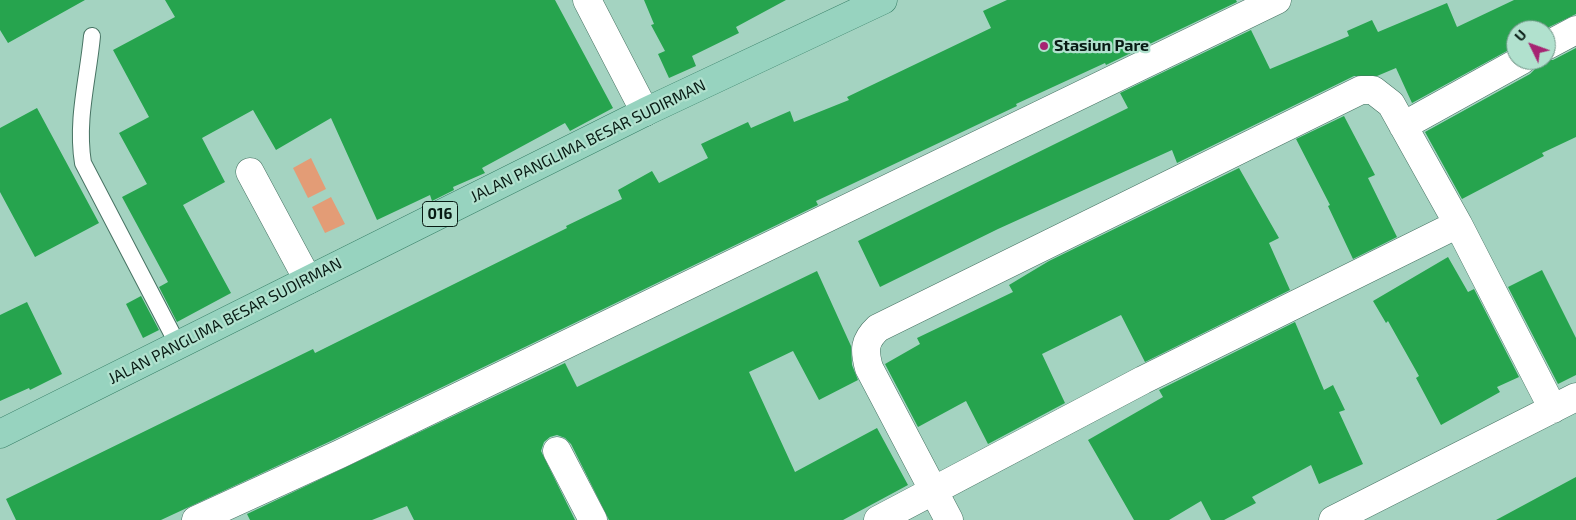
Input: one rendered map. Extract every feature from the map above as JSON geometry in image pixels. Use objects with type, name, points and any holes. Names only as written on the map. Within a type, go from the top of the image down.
[{"type":"main road","name":"JALAN PANGLIMA BESAR SUDIRMAN","points":[[0,434],[645,112],[883,0]]},
{"type":"street","points":[[587,0],[645,112]]},
{"type":"street","points":[[196,520],[349,450],[1277,0]]},
{"type":"street","points":[[1556,41],[1576,30]]},
{"type":"street","points":[[1403,126],[1506,69]]},
{"type":"street","points":[[949,520],[869,368],[865,352],[866,342],[878,328],[1361,90],[1373,90],[1382,94],[1391,104],[1458,224],[1564,403],[1333,520]]},
{"type":"street","points":[[250,172],[308,280]]},
{"type":"street","points":[[878,520],[1143,380],[1458,224]]},
{"type":"street","points":[[558,451],[593,520]]},
{"type":"lane","points":[[92,36],[87,83],[80,118],[80,142],[83,163],[178,345]]},
{"type":"shaded area","points":[[311,158],[326,189],[308,198],[293,168]]},
{"type":"shaded area","points":[[331,197],[345,224],[325,233],[312,207]]},
{"type":"building","points":[[0,0],[85,0],[8,43],[0,30]]},
{"type":"building","points":[[165,0],[555,0],[613,108],[570,131],[565,123],[482,168],[485,173],[453,187],[454,190],[432,201],[430,195],[377,220],[331,118],[276,150],[253,110],[202,138],[225,182],[183,205],[231,293],[177,322],[159,287],[168,282],[122,197],[147,184],[119,133],[149,117],[113,50],[175,17]]},
{"type":"building","points":[[644,0],[786,0],[736,27],[739,33],[692,56],[696,66],[669,78],[658,54],[665,51],[651,25],[654,24]]},
{"type":"building","points":[[1007,0],[1236,0],[1237,2],[1106,65],[1105,63],[1016,104],[1017,106],[816,201],[818,205],[333,440],[161,520],[16,520],[6,499],[313,349],[315,353],[567,228],[566,226],[622,199],[618,190],[652,171],[659,183],[708,158],[701,144],[748,122],[751,128],[790,111],[794,122],[849,100],[847,97],[991,28],[983,11]]},
{"type":"building","points":[[1514,0],[1576,0],[1576,14],[1556,24],[1556,20],[1506,20],[1506,51],[1412,103],[1396,68],[1377,76],[1354,76],[1177,163],[1172,150],[998,229],[880,287],[858,241],[1128,108],[1120,93],[1251,30],[1270,69],[1349,36],[1347,31],[1372,20],[1378,32],[1447,3],[1457,27]]},
{"type":"building","points":[[1576,48],[1576,137],[1542,153],[1544,156],[1462,199],[1425,132],[1534,70],[1556,70],[1556,58]]},
{"type":"building","points":[[37,108],[99,223],[35,257],[0,192],[0,128]]},
{"type":"building","points":[[1344,116],[1375,175],[1368,178],[1397,237],[1353,259],[1328,206],[1330,205],[1296,139]]},
{"type":"building","points":[[1239,168],[1279,238],[1269,243],[1290,290],[1145,362],[1121,315],[1042,354],[1065,403],[988,444],[966,401],[918,427],[885,364],[920,344],[917,338],[1013,292],[1009,285],[1049,261]]},
{"type":"building","points":[[1448,257],[1468,292],[1474,289],[1519,377],[1497,387],[1500,392],[1441,425],[1416,378],[1419,376],[1388,321],[1386,323],[1373,301]]},
{"type":"building","points":[[1542,270],[1576,338],[1576,375],[1558,384],[1508,287]]},
{"type":"building","points":[[817,271],[851,346],[852,365],[858,380],[819,400],[793,351],[749,372],[795,472],[877,428],[908,485],[843,520],[609,520],[571,444],[565,438],[557,435],[550,437],[544,442],[541,451],[575,520],[414,520],[407,506],[372,520],[250,520],[247,514],[565,363],[577,387]]},
{"type":"building","points":[[141,296],[159,330],[143,338],[126,304]]},
{"type":"building","points":[[27,302],[62,374],[30,390],[29,388],[0,401],[0,315]]},
{"type":"building","points":[[1295,322],[1324,390],[1333,385],[1345,410],[1339,412],[1363,464],[1319,484],[1311,465],[1252,497],[1256,503],[1224,520],[1211,520],[1201,501],[1169,520],[1134,520],[1088,440],[1163,397],[1159,390]]},
{"type":"building","points":[[1576,477],[1576,520],[1496,520]]},
{"type":"place","name":"Stasiun Pare","points":[[1044,46]]}]
